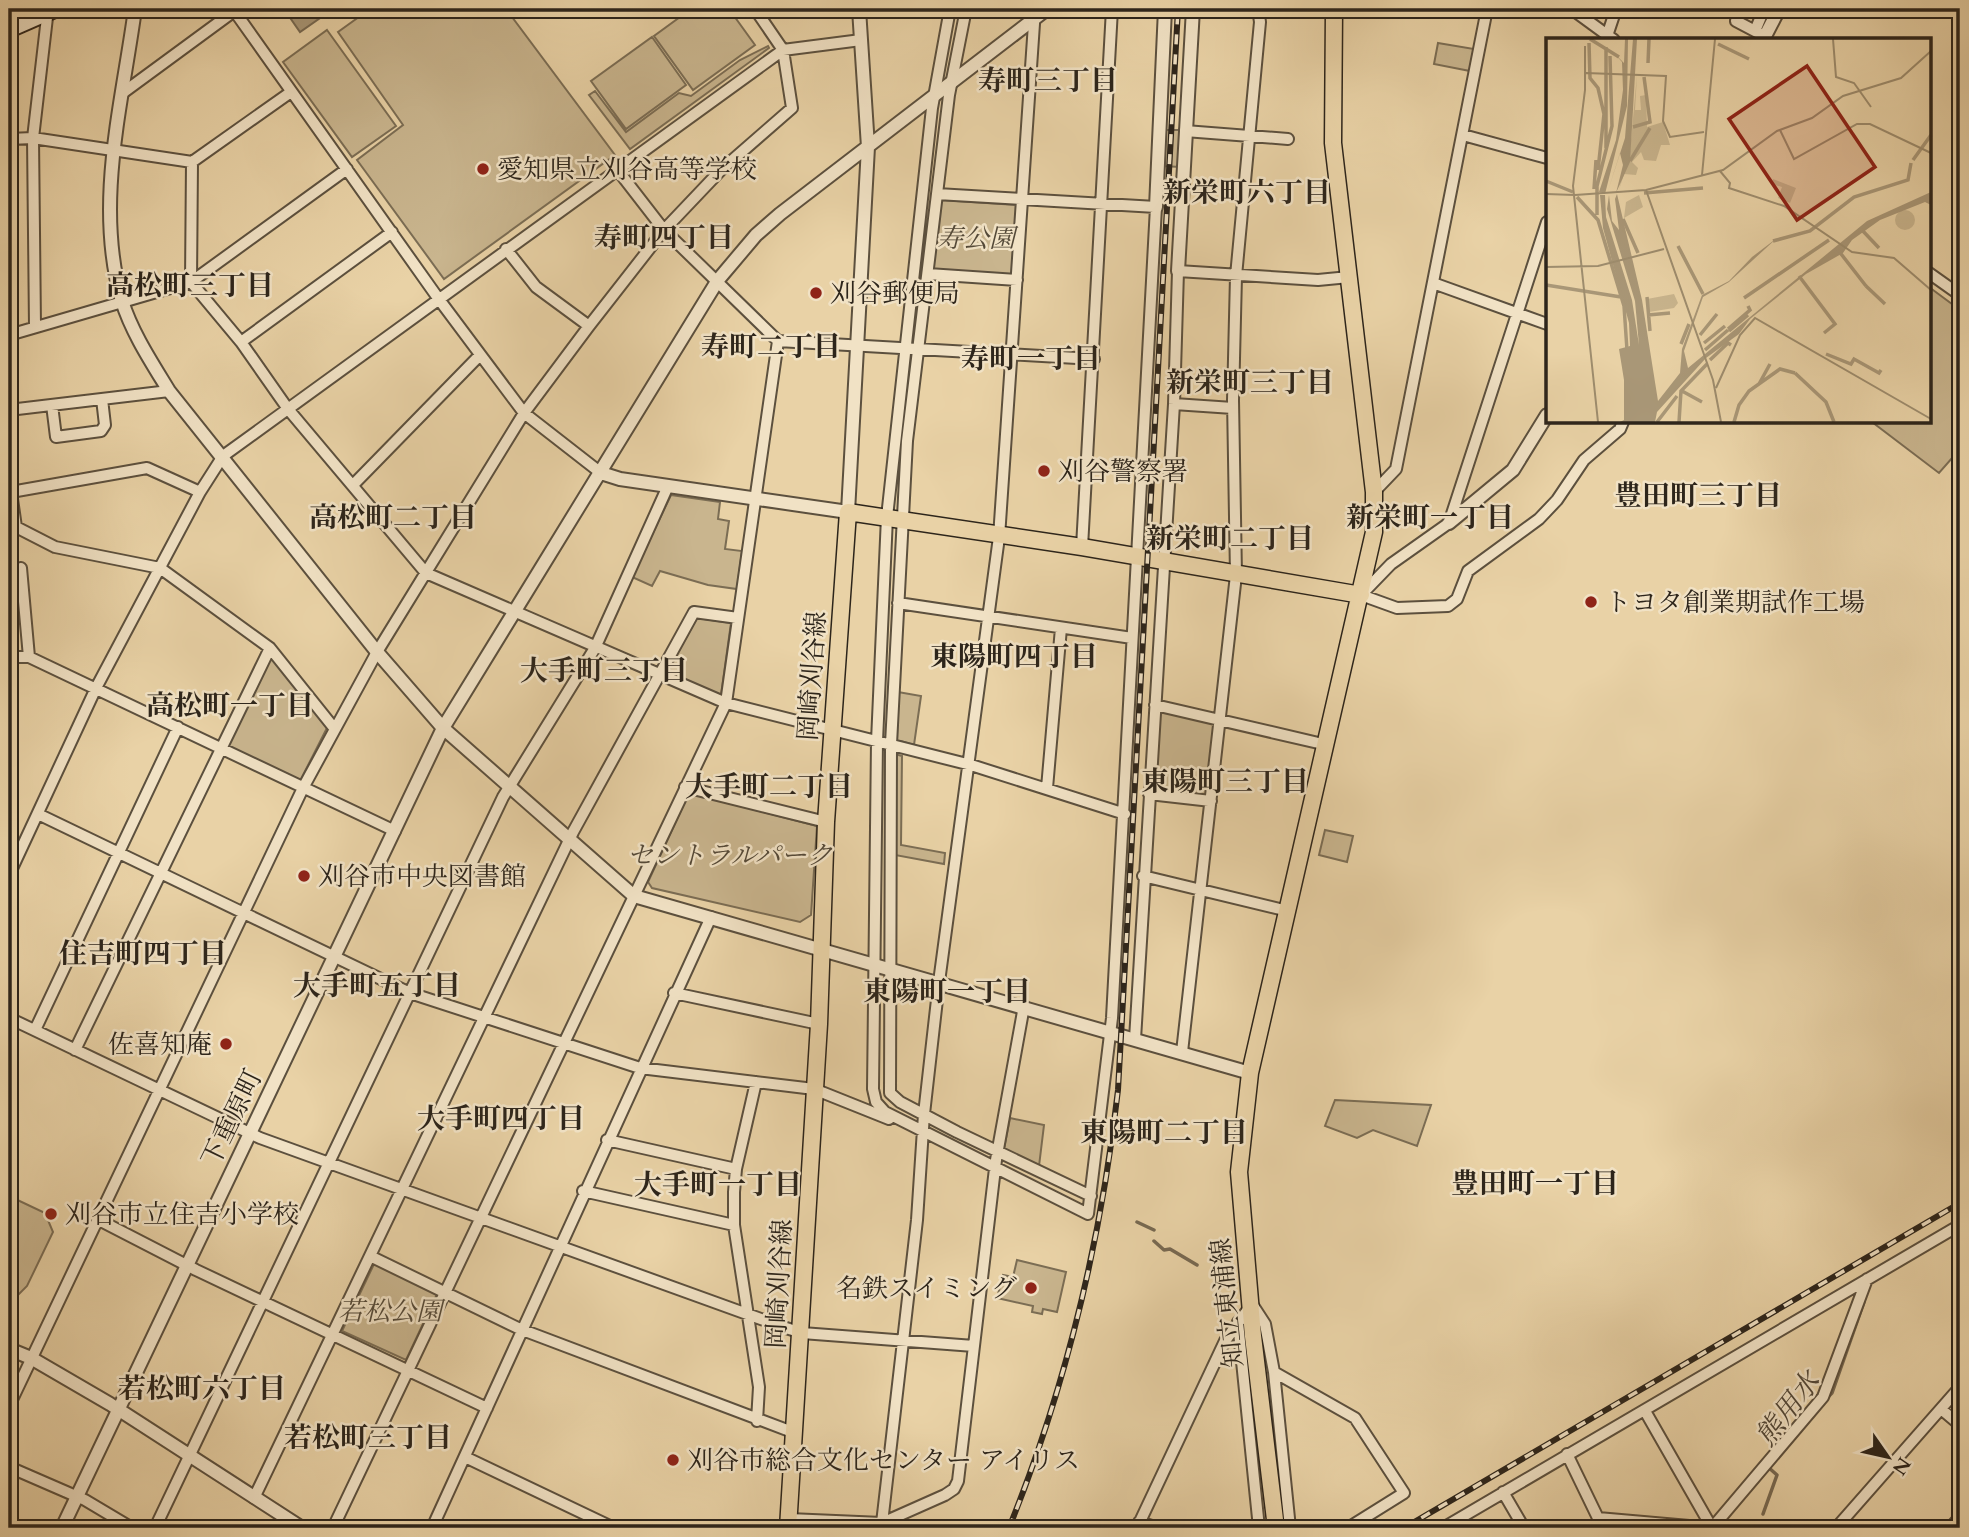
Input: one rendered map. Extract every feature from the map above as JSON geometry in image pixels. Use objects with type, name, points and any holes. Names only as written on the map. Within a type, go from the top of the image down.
[{"type":"main road","points":[[1250,1073],[1328,745],[1374,532],[1374,492],[1333,144],[1334,9]]},
{"type":"main road","points":[[9,30],[51,10]]},
{"type":"main road","points":[[848,512],[999,537],[1082,547],[1360,594]]},
{"type":"main road","name":"岡崎刈谷線","points":[[789,1523],[819,1024],[826,822],[848,512]]},
{"type":"main road","name":"知立東浦線","points":[[1250,1073],[1239,1172],[1253,1336],[1276,1528]]},
{"type":"street","points":[[135,9],[108,192],[111,248],[123,302],[143,348],[169,391],[377,652],[443,728],[569,842],[634,896],[1250,1073]]},
{"type":"street","points":[[124,92],[235,9],[438,298],[524,413],[601,473],[620,479],[848,512],[868,147],[859,9]]},
{"type":"street","points":[[9,1406],[303,788],[377,652],[524,413],[589,327],[664,230],[721,170],[792,108],[783,50],[755,9]]},
{"type":"street","points":[[950,9],[934,94],[904,349],[877,741],[873,1089],[876,1102],[885,1112],[1088,1214],[1111,1032],[1125,814],[1166,9]]},
{"type":"street","points":[[966,9],[951,80],[928,274],[894,519],[898,603],[891,744],[890,1093],[900,1102],[1091,1196]]},
{"type":"street","name":"下重原町","points":[[62,1528],[443,728],[718,281],[756,235],[1035,14],[1047,9]]},
{"type":"street","points":[[1082,547],[1112,9]]},
{"type":"street","points":[[1135,1039],[1174,404],[1178,271],[1193,9]]},
{"type":"street","points":[[1182,1052],[1236,575],[1233,408],[1236,276],[1260,22],[1258,9]]},
{"type":"street","points":[[1374,492],[1396,469],[1487,9]]},
{"type":"street","points":[[1573,9],[1608,38]]},
{"type":"street","points":[[1609,38],[1616,9]]},
{"type":"street","points":[[1738,9],[1736,21],[1761,36]]},
{"type":"street","points":[[1761,36],[1764,9]]},
{"type":"street","points":[[1761,36],[1779,9]]},
{"type":"street","points":[[35,327],[33,138],[51,10]]},
{"type":"street","points":[[882,1526],[901,1340],[917,1220],[939,982],[971,765],[999,537],[1035,14]]},
{"type":"street","points":[[9,875],[96,688],[200,492],[223,456],[616,168],[783,50],[861,40]]},
{"type":"street","points":[[9,139],[33,138],[192,162],[291,92]]},
{"type":"street","points":[[1185,131],[1288,139]]},
{"type":"street","points":[[1463,135],[1546,158]]},
{"type":"street","points":[[192,162],[191,282],[241,342],[288,409],[426,573],[513,613],[726,703],[971,765],[1125,814]]},
{"type":"street","points":[[616,168],[664,230],[778,341],[1094,359]]},
{"type":"street","points":[[9,335],[191,282],[347,169]]},
{"type":"street","points":[[937,194],[1156,207]]},
{"type":"street","points":[[1449,523],[1546,225]]},
{"type":"street","points":[[241,342],[392,232]]},
{"type":"street","points":[[506,249],[536,287],[589,327]]},
{"type":"street","points":[[1178,271],[1318,280],[1349,277]]},
{"type":"street","points":[[928,274],[1017,280]]},
{"type":"street","points":[[1930,274],[1960,295]]},
{"type":"street","points":[[1433,283],[1546,324]]},
{"type":"street","points":[[332,1528],[726,703],[778,341]]},
{"type":"street","points":[[353,485],[480,355]]},
{"type":"street","points":[[9,410],[169,391]]},
{"type":"street","points":[[52,405],[56,437],[101,431],[105,425],[102,399]]},
{"type":"street","points":[[1174,404],[1233,408]]},
{"type":"street","points":[[1546,417],[1513,471],[1449,523],[1391,564],[1360,594],[1397,608],[1448,606],[1457,599],[1468,571],[1539,519],[1557,500],[1584,460],[1620,429],[1622,424]]},
{"type":"street","points":[[11,492],[147,468],[200,492]]},
{"type":"street","points":[[9,478],[12,526],[55,547],[160,569],[270,648],[334,728]]},
{"type":"street","points":[[155,1528],[509,787],[595,648],[668,485]]},
{"type":"street","points":[[21,568],[29,657]]},
{"type":"street","points":[[898,603],[1132,638]]},
{"type":"street","points":[[254,1498],[569,842],[694,612],[738,618]]},
{"type":"street","points":[[1047,788],[1061,628]]},
{"type":"street","points":[[75,1050],[219,747],[270,648]]},
{"type":"street","points":[[9,657],[29,657],[395,831]]},
{"type":"street","points":[[1156,705],[1328,745]]},
{"type":"street","points":[[35,1030],[178,727]]},
{"type":"street","points":[[685,786],[826,822]]},
{"type":"street","points":[[1149,794],[1211,801]]},
{"type":"street","points":[[38,814],[410,993],[640,1068],[814,1089],[923,1133]]},
{"type":"street","points":[[1143,876],[1287,911]]},
{"type":"street","points":[[432,1528],[583,1191],[711,917]]},
{"type":"street","points":[[674,993],[819,1024]]},
{"type":"street","points":[[789,1523],[882,1526],[954,1489],[958,1481],[995,1168],[1024,1006]]},
{"type":"street","points":[[9,1018],[250,1135],[749,1315],[802,1333],[974,1346]]},
{"type":"street","points":[[756,1082],[736,1169],[734,1224],[759,1387],[757,1421]]},
{"type":"street","points":[[607,1140],[736,1169]]},
{"type":"street","points":[[583,1191],[734,1224]]},
{"type":"street","points":[[99,1220],[187,1265],[487,1408]]},
{"type":"street","points":[[1443,1528],[1867,1279],[1958,1230]]},
{"type":"street","points":[[372,1256],[520,1329],[757,1421],[795,1433]]},
{"type":"street","points":[[1712,1528],[1823,1396],[1867,1279]]},
{"type":"street","points":[[1158,1528],[1138,1525],[1226,1341],[1252,1304],[1265,1324],[1274,1372],[1290,1528]]},
{"type":"street","points":[[1238,1322],[1259,1528]]},
{"type":"street","points":[[9,1349],[31,1358],[302,1528]]},
{"type":"street","points":[[1274,1372],[1355,1418],[1404,1493],[1348,1528]]},
{"type":"street","points":[[1836,1528],[1960,1387]]},
{"type":"street","points":[[1941,1409],[1960,1425]]},
{"type":"street","points":[[1645,1411],[1712,1528]]},
{"type":"street","points":[[1567,1454],[1597,1523],[1712,1528]]},
{"type":"street","points":[[465,1457],[614,1528]]},
{"type":"street","points":[[9,1467],[77,1497],[132,1528]]},
{"type":"street","points":[[1503,1492],[1524,1528]]},
{"type":"street","points":[[1950,1528],[1960,1517]]},
{"type":"green space","points":[[370,9],[506,9],[615,155],[444,279],[357,160],[403,125],[338,32]]},
{"type":"green space","points":[[691,9],[729,9],[755,45],[693,90],[654,36]]},
{"type":"green space","points":[[327,30],[396,126],[352,157],[283,62]]},
{"type":"green space","points":[[652,37],[686,85],[626,129],[591,81]]},
{"type":"green space","points":[[1438,43],[1474,49],[1470,71],[1434,64]]},
{"type":"green space","points":[[768,46],[769,48],[630,149],[589,95],[595,91],[626,132],[679,93],[691,96],[740,60]]},
{"type":"green space","points":[[1163,130],[1181,130],[1180,167],[1162,166]]},
{"type":"green space","name":"寿公園","points":[[941,200],[1017,205],[1012,275],[933,271]]},
{"type":"green space","points":[[1930,288],[1960,310],[1960,449],[1939,473],[1875,424],[1930,424]]},
{"type":"green space","points":[[671,495],[720,502],[718,519],[729,521],[725,549],[742,551],[737,589],[708,585],[660,571],[652,586],[632,577]]},
{"type":"green space","points":[[697,618],[731,623],[721,695],[667,672]]},
{"type":"green space","points":[[271,657],[328,726],[300,781],[226,746]]},
{"type":"green space","points":[[898,692],[921,696],[914,745],[897,740]]},
{"type":"green space","points":[[1159,710],[1215,723],[1207,796],[1154,791]]},
{"type":"green space","points":[[895,754],[902,756],[901,845],[945,853],[944,864],[895,855]]},
{"type":"green space","name":"セントラルパーク","points":[[689,793],[817,826],[811,915],[800,922],[652,888],[648,882]]},
{"type":"green space","points":[[1325,830],[1353,836],[1347,862],[1319,855]]},
{"type":"green space","points":[[1335,1100],[1431,1105],[1417,1146],[1373,1130],[1357,1138],[1325,1126]]},
{"type":"green space","points":[[1010,1118],[1044,1125],[1039,1166],[1004,1149]]},
{"type":"green space","points":[[9,1196],[45,1213],[53,1232],[27,1286],[9,1304]]},
{"type":"green space","name":"名鉄スイミング","points":[[1017,1260],[1066,1272],[1057,1312],[1043,1309],[1042,1314],[1032,1312],[1033,1306],[997,1298],[1003,1275],[1013,1277]]},
{"type":"green space","name":"若松公園","points":[[375,1262],[438,1292],[406,1360],[342,1331]]},
{"type":"shaded area","points":[[284,9],[333,9],[300,32]]},
{"type":"waterway","points":[[1137,1222],[1154,1230]]},
{"type":"waterway","points":[[1154,1241],[1164,1250],[1170,1249],[1197,1265]]},
{"type":"waterway","name":"熊用水","points":[[1827,1398],[1832,1393],[1864,1302]]},
{"type":"waterway","name":"熊用水","points":[[1763,1514],[1777,1475],[1768,1467]]},
{"type":"railway","points":[[1009,1528],[1048,1421],[1078,1313],[1102,1202],[1118,1090],[1178,9]]},
{"type":"railway","points":[[1404,1528],[1960,1203]]},
{"type":"place","name":"愛知県立刈谷高等学校","points":[[483,169]]},
{"type":"place","name":"刈谷郵便局","points":[[816,293]]},
{"type":"place","name":"刈谷警察署","points":[[1044,471]]},
{"type":"place","name":"トヨタ創業期試作工場","points":[[1591,602]]},
{"type":"place","name":"刈谷市中央図書館","points":[[304,876]]},
{"type":"place","name":"佐喜知庵","points":[[226,1044]]},
{"type":"place","name":"刈谷市立住吉小学校","points":[[51,1214]]},
{"type":"place","name":"名鉄スイミング","points":[[1031,1288]]},
{"type":"place","name":"刈谷市総合文化センター アイリス","points":[[673,1460]]},
{"type":"district","name":"寿町三丁目","points":[[1048,81]]},
{"type":"district","name":"新栄町六丁目","points":[[1247,193]]},
{"type":"district","name":"寿町四丁目","points":[[664,238]]},
{"type":"district","name":"高松町三丁目","points":[[190,286]]},
{"type":"district","name":"寿町二丁目","points":[[771,347]]},
{"type":"district","name":"寿町一丁目","points":[[1031,359]]},
{"type":"district","name":"新栄町三丁目","points":[[1250,383]]},
{"type":"district","name":"豊田町三丁目","points":[[1698,496]]},
{"type":"district","name":"高松町二丁目","points":[[393,518]]},
{"type":"district","name":"新栄町一丁目","points":[[1430,518]]},
{"type":"district","name":"新栄町二丁目","points":[[1230,539]]},
{"type":"district","name":"東陽町四丁目","points":[[1014,657]]},
{"type":"district","name":"大手町三丁目","points":[[604,671]]},
{"type":"district","name":"高松町一丁目","points":[[230,706]]},
{"type":"district","name":"東陽町三丁目","points":[[1225,782]]},
{"type":"district","name":"大手町二丁目","points":[[769,787]]},
{"type":"district","name":"住吉町四丁目","points":[[143,954]]},
{"type":"district","name":"大手町五丁目","points":[[377,986]]},
{"type":"district","name":"東陽町一丁目","points":[[947,992]]},
{"type":"district","name":"大手町四丁目","points":[[501,1119]]},
{"type":"district","name":"東陽町二丁目","points":[[1164,1133]]},
{"type":"district","name":"豊田町一丁目","points":[[1535,1184]]},
{"type":"district","name":"大手町一丁目","points":[[718,1185]]},
{"type":"district","name":"若松町六丁目","points":[[202,1389]]},
{"type":"district","name":"若松町三丁目","points":[[368,1438]]}]
